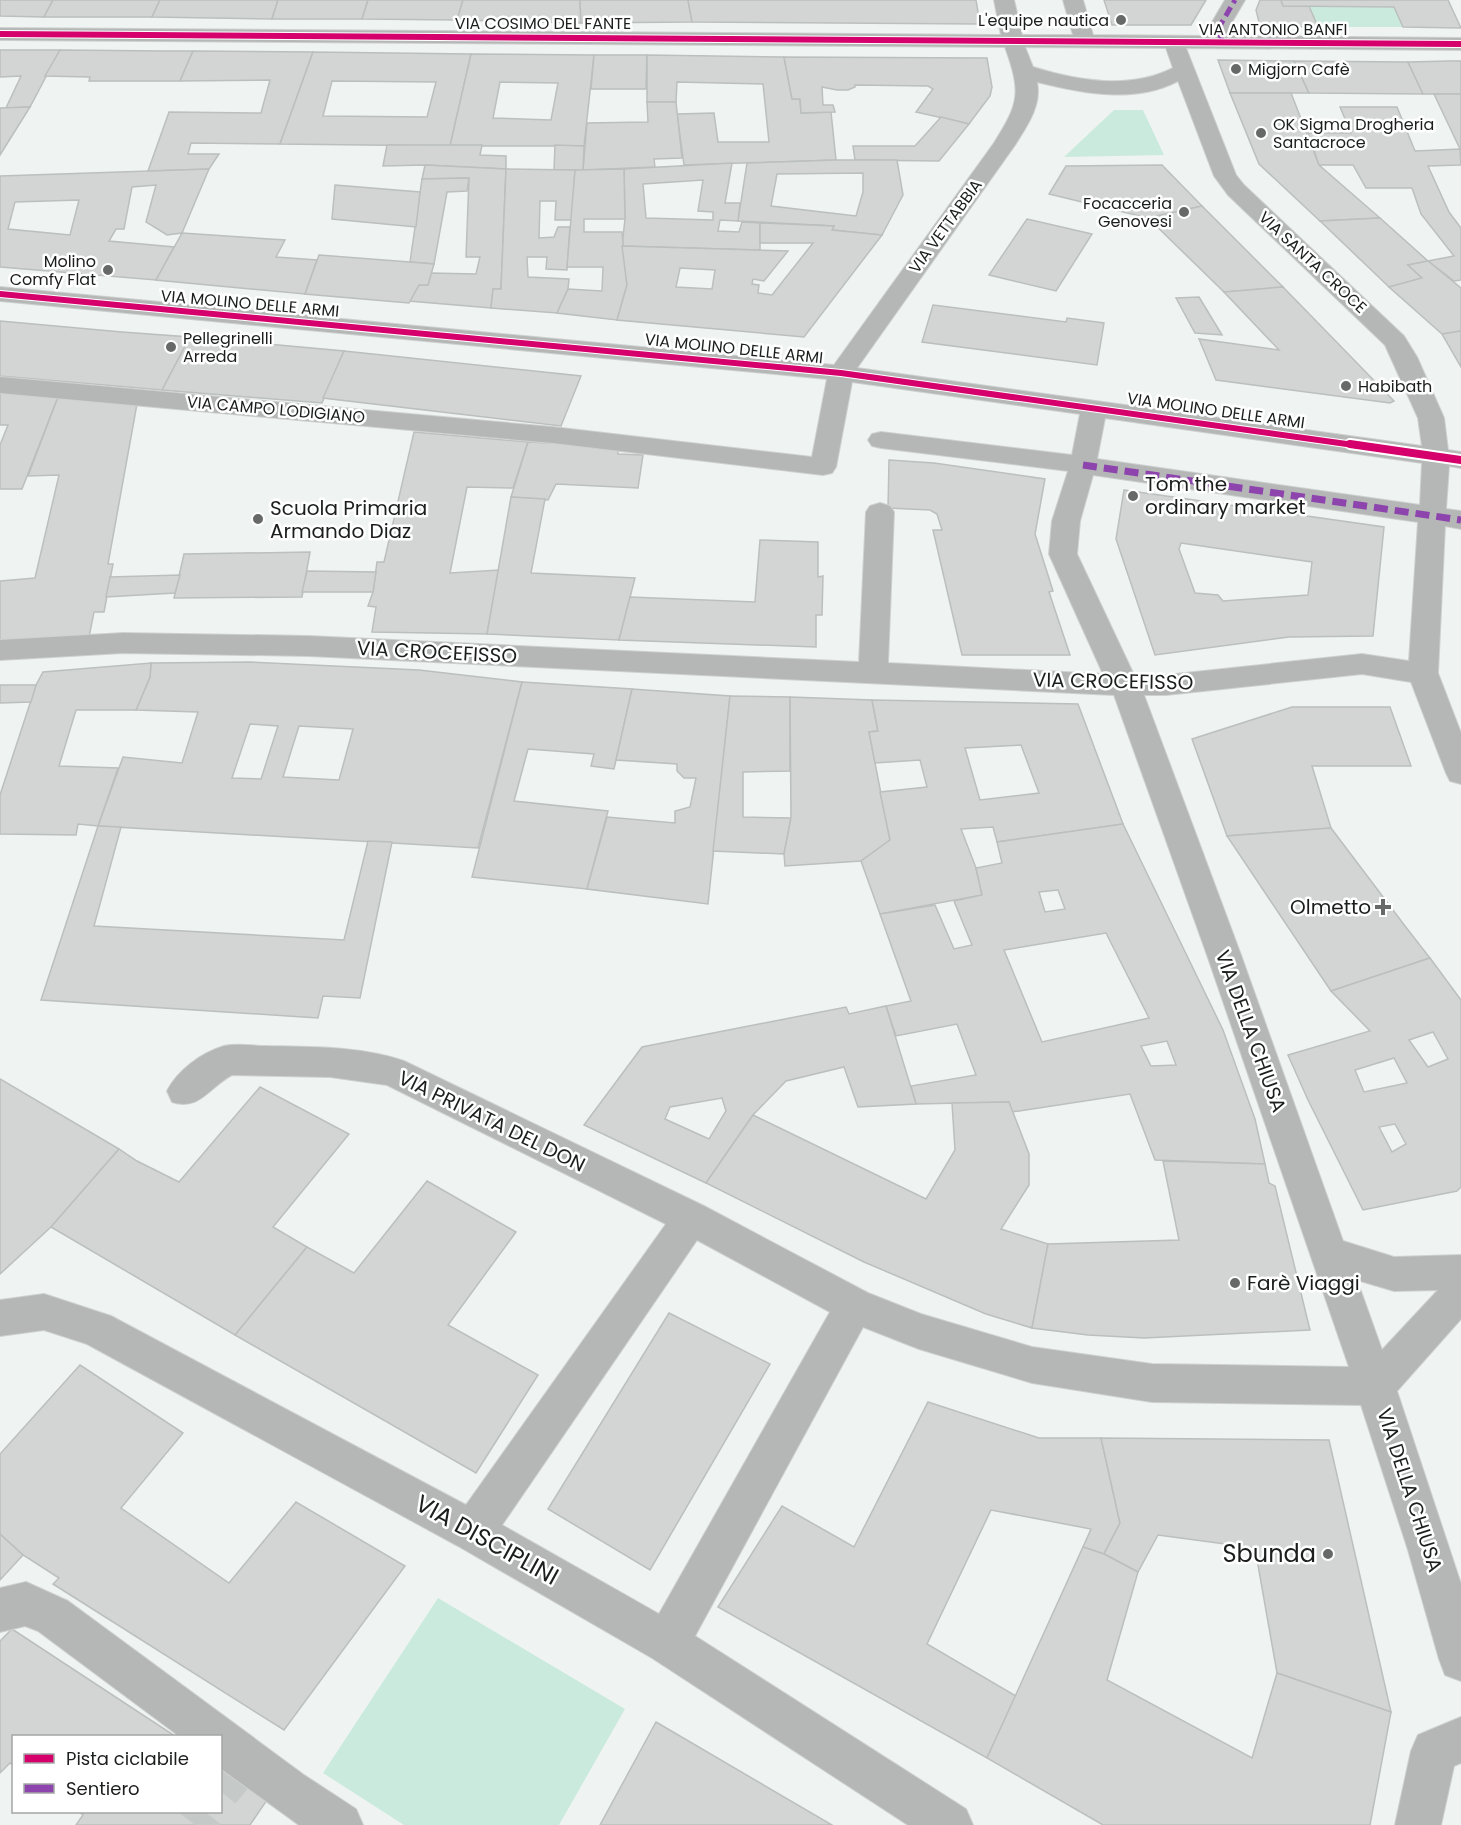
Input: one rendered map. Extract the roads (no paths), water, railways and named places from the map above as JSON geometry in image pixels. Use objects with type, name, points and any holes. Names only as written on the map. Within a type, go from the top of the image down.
[{"type":"street","name":"VIA VETTABBIA","points":[[841,374],[859,344],[1016,126],[1024,109],[1028,90],[1024,71],[1013,42],[1004,0]]},
{"type":"street","points":[[1073,0],[1085,42]]},
{"type":"street","points":[[1223,44],[1218,29],[1235,0]]},
{"type":"street","name":"VIA COSIMO DEL FANTE","points":[[0,34],[1085,42]]},
{"type":"street","name":"VIA ANTONIO BANFI","points":[[1085,42],[1461,44]]},
{"type":"street","name":"VIA SANTA CROCE","points":[[1174,43],[1225,176],[1236,190],[1395,341],[1448,458],[1432,516],[1423,673]]},
{"type":"street","points":[[1024,71],[1053,81],[1112,87],[1161,82],[1184,70]]},
{"type":"street","name":"VIA MOLINO DELLE ARMI","points":[[0,294],[841,374],[1448,458]]},
{"type":"street","name":"VIA CAMPO LODIGIANO","points":[[0,385],[553,435],[823,467],[841,374]]},
{"type":"street","name":"VIA DELLA CHIUSA","points":[[1094,408],[1083,465],[1066,521],[1063,554],[1111,662],[1125,685],[1241,1001],[1441,1583],[1461,1659]]},
{"type":"street","points":[[881,440],[1083,465],[1461,520]]},
{"type":"street","points":[[873,673],[880,512]]},
{"type":"street","name":"VIA CROCEFISSO","points":[[0,650],[123,643],[309,646],[1125,685],[1166,685],[1362,664],[1423,673]]},
{"type":"street","points":[[1423,673],[1461,773]]},
{"type":"street","name":"VIA PRIVATA DEL DON","points":[[185,1090],[205,1072],[227,1060],[330,1062],[392,1071],[692,1218],[854,1305],[919,1331],[1032,1365],[1152,1383],[1375,1386]]},
{"type":"street","points":[[473,1531],[692,1218]]},
{"type":"street","points":[[1329,1254],[1394,1274],[1461,1272]]},
{"type":"street","points":[[1375,1386],[1461,1292]]},
{"type":"street","points":[[667,1642],[854,1305]]},
{"type":"street","name":"VIA DISCIPLINI","points":[[0,1318],[44,1312],[97,1329],[473,1531],[667,1642],[950,1825]]},
{"type":"street","points":[[0,1610],[27,1604],[53,1616],[206,1735]]},
{"type":"street","points":[[1418,1825],[1434,1750],[1461,1740]]},
{"type":"street","points":[[228,1752],[340,1825]]},
{"type":"tunnel","points":[[222,1789],[233,1775]]},
{"type":"tunnel","points":[[195,1825],[204,1813]]},
{"type":"place","name":"L'equipe nautica","points":[[1121,20]]},
{"type":"place","name":"Migjorn Cafè","points":[[1236,69]]},
{"type":"place","name":"OK Sigma Drogheria Santacroce","points":[[1261,133]]},
{"type":"place","name":"Focacceria Genovesi","points":[[1184,212]]},
{"type":"place","name":"Molino Comfy Flat","points":[[108,270]]},
{"type":"place","name":"Pellegrinelli Arreda","points":[[171,347]]},
{"type":"place","name":"Habibath","points":[[1346,386]]},
{"type":"place","name":"Tom the ordinary market","points":[[1133,496]]},
{"type":"place","name":"Scuola Primaria Armando Diaz","points":[[258,519]]},
{"type":"place","name":"Olmetto","points":[[1383,907]]},
{"type":"place","name":"Farè Viaggi","points":[[1235,1283]]},
{"type":"place","name":"Sbunda","points":[[1328,1554]]}]
